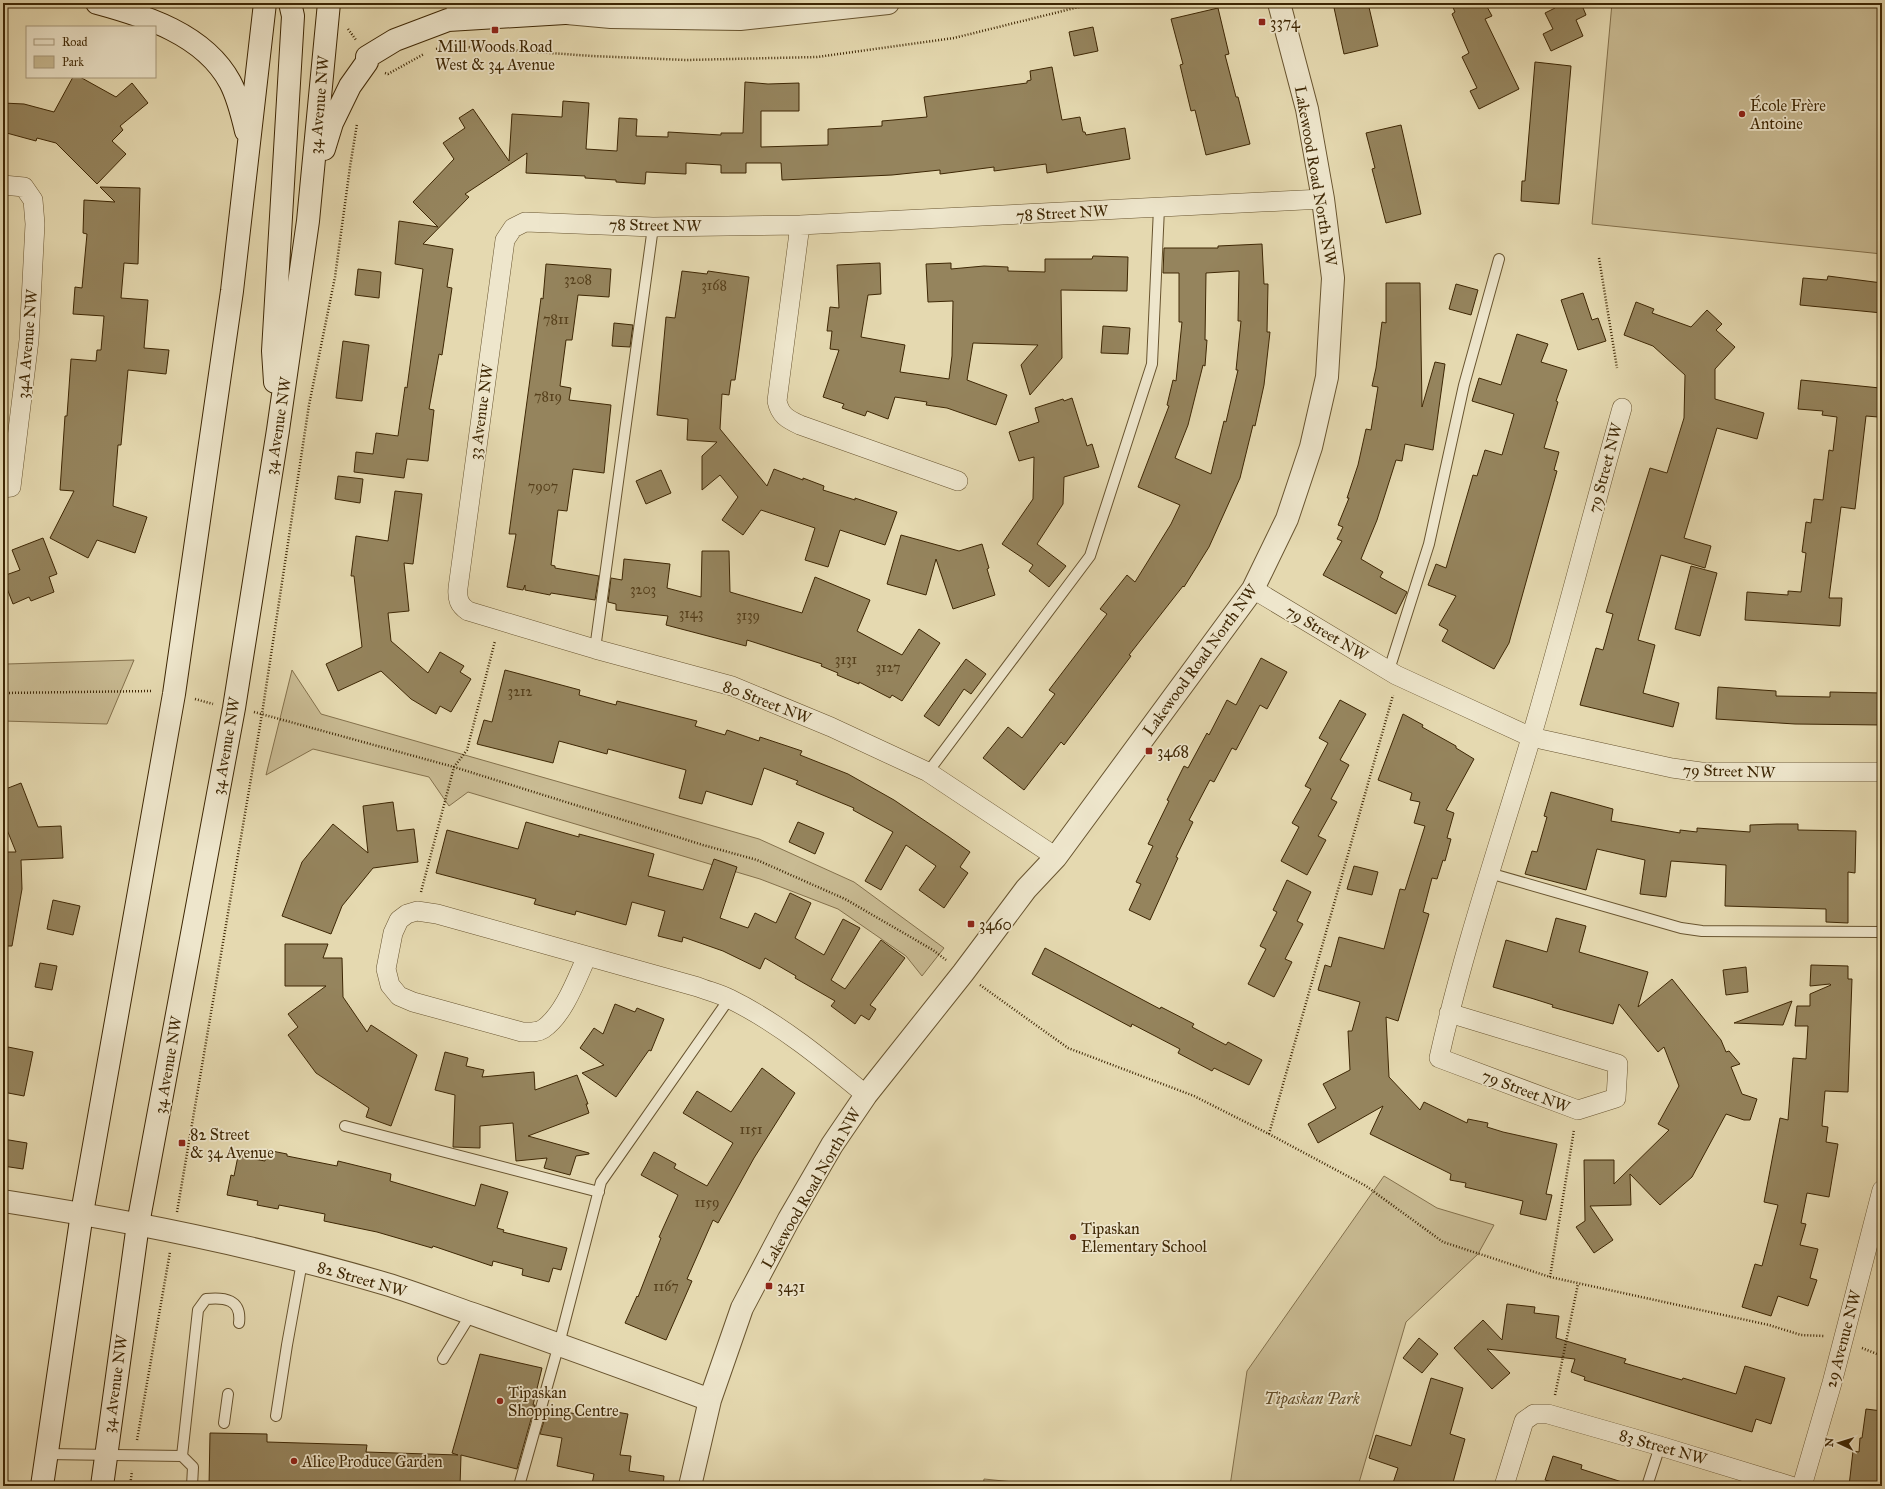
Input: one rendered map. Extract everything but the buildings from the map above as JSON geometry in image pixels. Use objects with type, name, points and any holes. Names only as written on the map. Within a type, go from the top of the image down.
[{"type":"main road","points":[[97,3],[138,14],[168,27],[193,43],[217,62],[229,81],[238,100],[250,142]]},
{"type":"main road","points":[[42,1486],[82,1213],[174,694],[232,291],[265,3]]},
{"type":"main road","points":[[278,430],[273,351],[293,16],[290,3]]},
{"type":"main road","name":"34 Avenue NW","points":[[102,1486],[138,1224],[234,708],[278,430],[308,221],[329,3]]},
{"type":"main road","points":[[456,3],[611,18],[740,19],[888,3]]},
{"type":"main road","points":[[539,3],[565,13]]},
{"type":"main road","name":"Lakewood Road North NW","points":[[690,1486],[710,1400],[742,1308],[789,1219],[832,1145],[866,1095],[964,973],[1026,890],[1056,857],[1253,589],[1287,519],[1311,447],[1327,377],[1333,278],[1323,199],[1307,109],[1279,3]]},
{"type":"main road","points":[[311,190],[332,123],[350,86],[367,62],[367,57],[395,40],[448,20],[565,13]]},
{"type":"main road","name":"82 Street NW","points":[[3,1201],[82,1213],[172,1231],[302,1262],[386,1285],[559,1344],[710,1400]]},
{"type":"street","name":"34A Avenue NW","points":[[3,185],[24,187],[33,200],[35,224],[29,340],[7,488]]},
{"type":"street","name":"78 Street NW","points":[[512,228],[525,222],[652,227],[800,225],[1323,199]]},
{"type":"street","points":[[800,225],[777,401],[780,411],[788,420],[800,425],[958,481]]},
{"type":"street","name":"33 Avenue NW","points":[[457,599],[505,240],[512,228]]},
{"type":"street","name":"79 Street NW","points":[[1449,1013],[1618,1064],[1616,1098],[1578,1110],[1439,1058],[1449,1013],[1489,873],[1531,737],[1622,408]]},
{"type":"street","name":"79 Street NW","points":[[1253,589],[1392,679],[1531,737],[1672,768],[1701,772],[1882,772]]},
{"type":"street","name":"80 Street NW","points":[[457,599],[462,607],[468,611],[595,649],[732,686],[831,727],[928,772],[1056,857]]},
{"type":"street","name":"Lakewood Road North NW","points":[[587,956],[562,1009],[552,1022],[543,1029],[534,1032],[522,1032],[413,1002],[399,996],[390,985],[386,969],[393,933],[400,920],[407,914],[417,911],[437,914],[698,987],[729,999],[786,1034],[832,1067],[866,1095]]},
{"type":"street","name":"29 Avenue NW","points":[[1802,1486],[1832,1383],[1882,1190]]},
{"type":"street","name":"83 Street NW","points":[[1504,1486],[1524,1421],[1534,1414],[1548,1414],[1791,1486]]},
{"type":"lane","points":[[928,772],[1090,556],[1152,364],[1159,208]]},
{"type":"lane","points":[[595,649],[652,227]]},
{"type":"lane","points":[[1392,679],[1429,544],[1464,385],[1499,259]]},
{"type":"lane","points":[[1489,873],[1681,928],[1702,931],[1882,932]]},
{"type":"lane","points":[[519,1486],[559,1344],[601,1182],[729,999]]},
{"type":"lane","points":[[345,1126],[598,1192]]},
{"type":"lane","points":[[276,1416],[302,1262]]},
{"type":"lane","points":[[182,1456],[198,1310],[206,1299],[222,1297],[233,1302],[240,1314],[239,1323]]},
{"type":"lane","points":[[443,1359],[471,1314]]},
{"type":"lane","points":[[224,1423],[228,1394]]},
{"type":"lane","points":[[1647,1486],[1660,1446]]},
{"type":"lane","points":[[46,1454],[182,1456],[193,1467],[192,1486]]},
{"type":"path","points":[[381,76],[381,71],[388,74],[430,50],[453,46],[592,56],[687,60],[817,57],[954,38],[1095,3]]},
{"type":"path","points":[[348,23],[348,29],[367,57]]},
{"type":"path","points":[[130,1486],[168,1268],[172,1231],[179,1203],[262,714],[309,405],[335,277],[358,120]]},
{"type":"path","points":[[1599,258],[1618,368]]},
{"type":"path","points":[[420,896],[454,767],[467,750],[495,641]]},
{"type":"path","points":[[1269,1134],[1392,679]]},
{"type":"path","points":[[3,693],[156,692]]},
{"type":"path","points":[[192,698],[220,706]]},
{"type":"path","points":[[248,710],[454,767],[703,845],[757,860],[845,899],[932,950],[946,960]]},
{"type":"path","points":[[976,982],[1068,1048],[1194,1096],[1269,1134],[1366,1186],[1442,1242],[1550,1277],[1578,1284],[1769,1325],[1800,1335],[1820,1335]]},
{"type":"path","points":[[1550,1277],[1575,1128]]},
{"type":"path","points":[[1554,1398],[1578,1284]]},
{"type":"path","points":[[1856,1346],[1882,1356]]},
{"type":"green space","name":"École Frère Antoine","points":[[1612,3],[1882,3],[1882,254],[1592,224]]},
{"type":"green space","points":[[3,597],[7,664],[134,660],[107,724],[3,721]]},
{"type":"green space","points":[[292,670],[321,714],[759,839],[854,882],[944,948],[922,976],[906,956],[838,909],[760,879],[468,792],[449,806],[429,777],[313,749],[266,775]]},
{"type":"green space","name":"Tipaskan Park","points":[[1384,1176],[1437,1208],[1494,1225],[1478,1254],[1406,1322],[1358,1486],[1230,1486],[1247,1371]]},
{"type":"green space","points":[[984,1479],[1053,1486],[983,1486]]},
{"type":"place","name":"3374","points":[[1262,22]]},
{"type":"place","name":"Mill Woods Road West & 34 Avenue","points":[[495,30]]},
{"type":"place","name":"École Frère Antoine","points":[[1742,114]]},
{"type":"place","name":"3468","points":[[1149,751]]},
{"type":"place","name":"3460","points":[[971,924]]},
{"type":"place","name":"82 Street & 34 Avenue","points":[[182,1143]]},
{"type":"place","name":"Tipaskan Elementary School","points":[[1073,1237]]},
{"type":"place","name":"3431","points":[[769,1286]]},
{"type":"place","name":"Tipaskan Shopping Centre","points":[[500,1401]]},
{"type":"place","name":"Alice Produce Garden","points":[[294,1461]]}]
